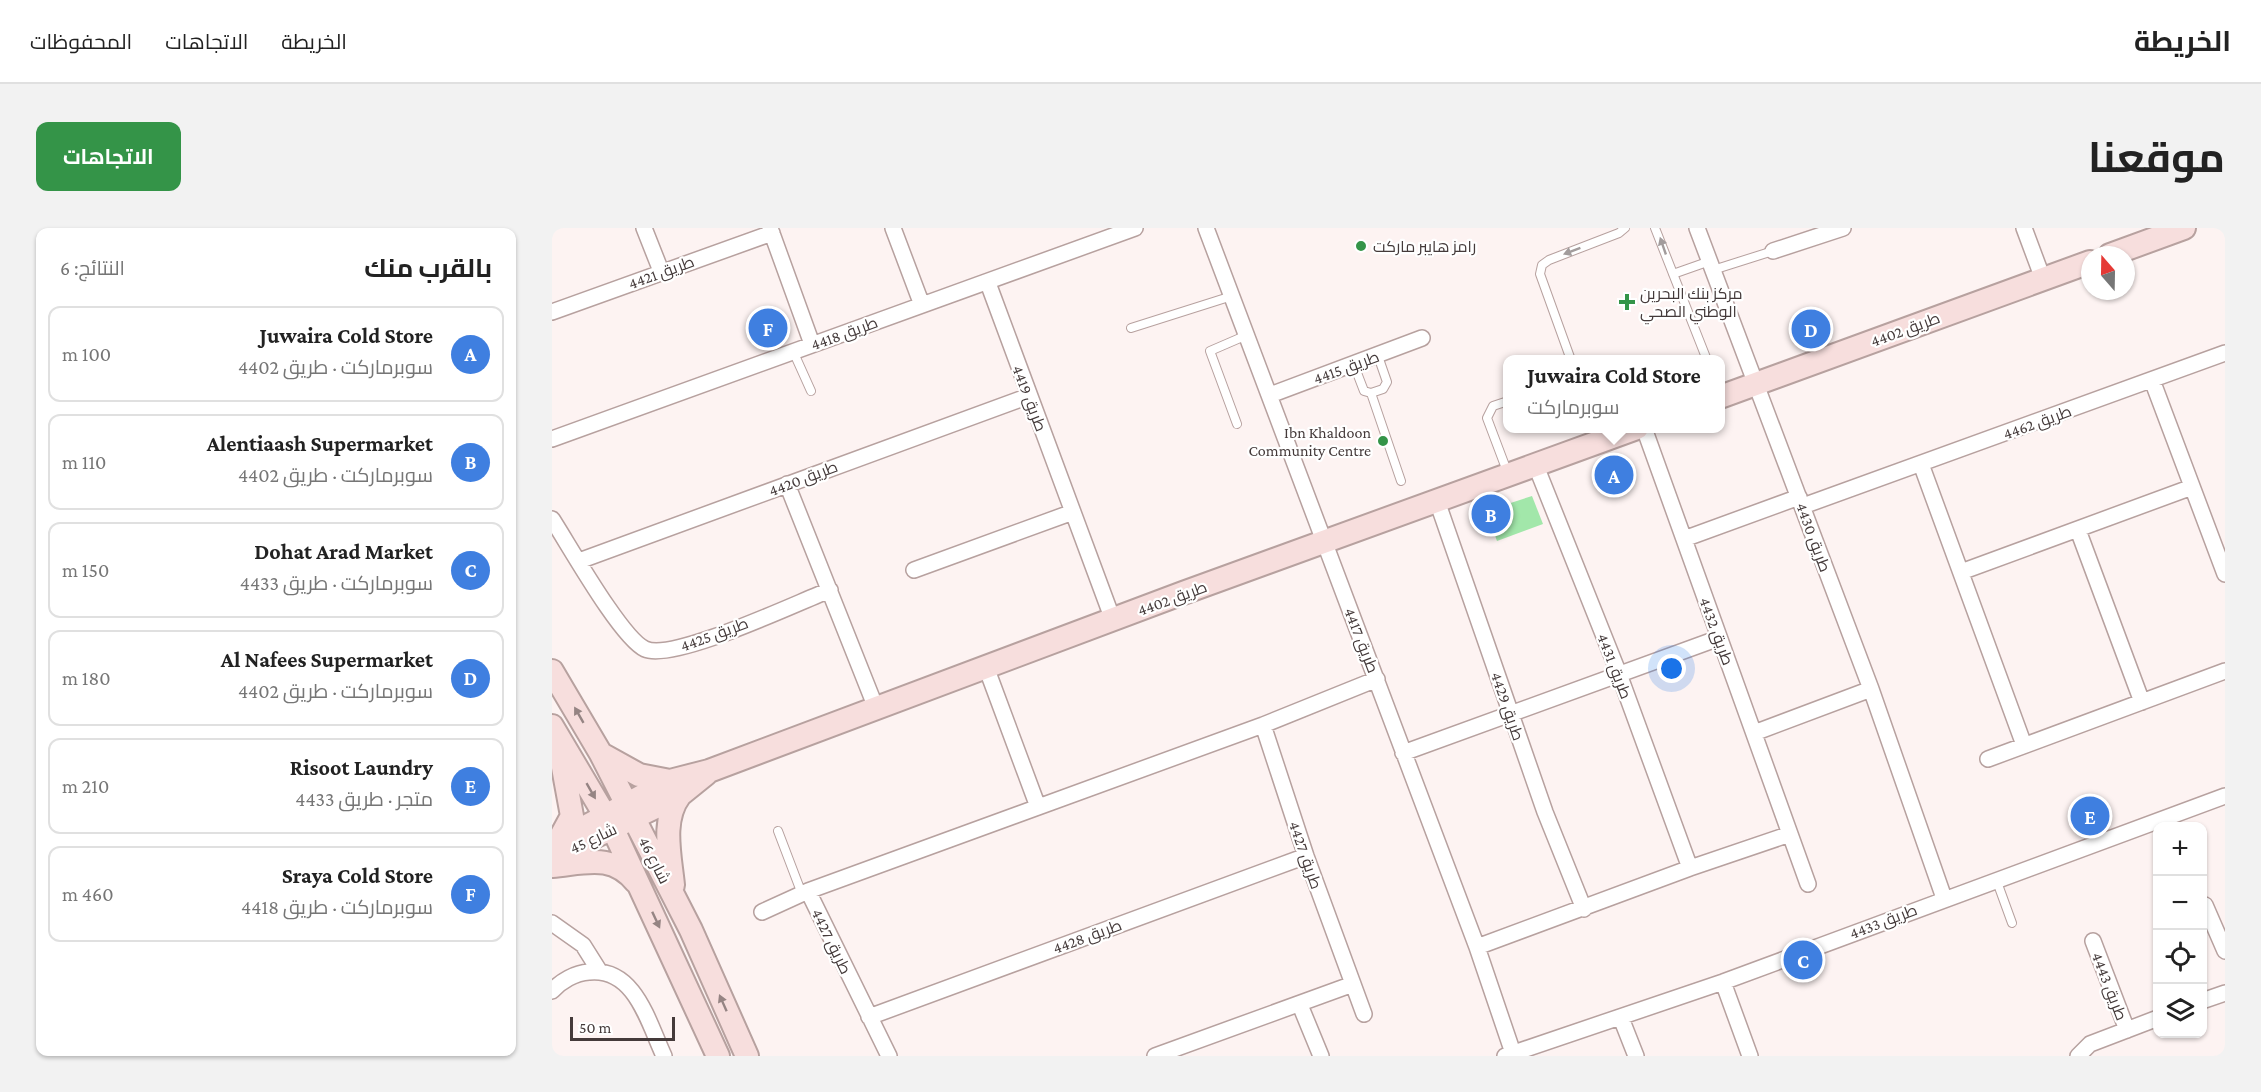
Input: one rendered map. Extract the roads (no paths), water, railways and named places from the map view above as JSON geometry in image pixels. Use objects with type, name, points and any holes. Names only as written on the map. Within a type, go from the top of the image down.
[{"type":"street","points":[[644,228],[662,271]]},
{"type":"street","points":[[893,228],[922,305]]},
{"type":"street","name":"طريق 4418","points":[[552,438],[988,283],[1098,234],[1135,228]]},
{"type":"street","name":"طريق 4417","points":[[1206,228],[1477,946],[1509,1055]]},
{"type":"street","name":"طريق 4430","points":[[1698,228],[1871,689],[1944,898]]},
{"type":"street","points":[[1773,251],[1827,231],[1843,228]]},
{"type":"street","points":[[2024,228],[2043,279]]},
{"type":"street","points":[[2135,246],[2184,228]]},
{"type":"street","name":"طريق 4421","points":[[552,312],[771,231],[812,344]]},
{"type":"street","name":"طريق 4402","points":[[1725,396],[2081,265]]},
{"type":"street","name":"طريق 4419","points":[[988,283],[1113,620]]},
{"type":"street","name":"طريق 4415","points":[[1270,395],[1422,338]]},
{"type":"street","name":"طريق 4462","points":[[1684,539],[1921,464],[2225,353]]},
{"type":"street","points":[[2152,380],[2225,574]]},
{"type":"street","name":"طريق 4420","points":[[579,561],[1029,396]]},
{"type":"street","name":"طريق 4402","points":[[631,811],[709,771],[1113,620],[1626,433]]},
{"type":"street","name":"طريق 4432","points":[[1645,433],[1808,884]]},
{"type":"street","points":[[1921,464],[2024,745]]},
{"type":"street","name":"طريق 4431","points":[[1536,466],[1619,674],[1690,868]]},
{"type":"street","points":[[787,484],[876,708]]},
{"type":"street","points":[[1961,572],[2192,488]]},
{"type":"street","name":"طريق 4429","points":[[1437,501],[1545,812],[1584,909]]},
{"type":"street","points":[[914,570],[1073,512]]},
{"type":"street","name":"طريق 4425","points":[[552,519],[607,606],[633,639],[645,649],[662,652],[695,644],[830,590]]},
{"type":"street","points":[[2078,530],[2142,702]]},
{"type":"street","points":[[1403,753],[1719,638]]},
{"type":"street","points":[[986,667],[1038,807]]},
{"type":"street","name":"شارع 46","points":[[552,671],[601,754],[631,811],[691,930],[747,1056]]},
{"type":"street","points":[[1988,759],[2225,671]]},
{"type":"street","name":"طريق 4427","points":[[762,912],[805,893],[1263,725],[1377,679]]},
{"type":"street","points":[[1754,732],[1871,689]]},
{"type":"street","name":"طريق 4427","points":[[1263,725],[1306,855],[1364,1014]]},
{"type":"street","points":[[554,729],[572,816],[570,824],[555,847]]},
{"type":"street","name":"شارع 46","points":[[554,729],[609,822],[718,1056]]},
{"type":"street","points":[[601,754],[639,775],[675,788],[674,804],[668,823],[674,898]]},
{"type":"street","name":"طريق 4433","points":[[1509,1055],[1723,982],[1944,898],[2225,796]]},
{"type":"street","name":"شارع 45","points":[[555,847],[631,811]]},
{"type":"street","points":[[1477,946],[1790,834]]},
{"type":"street","name":"طريق 4428","points":[[869,1017],[1306,855]]},
{"type":"street","points":[[552,866],[606,862],[618,864],[642,889]]},
{"type":"street","name":"طريق 4427","points":[[805,893],[889,1056]]},
{"type":"street","points":[[2207,910],[2225,951]]},
{"type":"street","points":[[552,923],[583,945],[600,972]]},
{"type":"street","name":"طريق 4443","points":[[2093,942],[2127,1030]]},
{"type":"street","points":[[552,991],[558,985],[581,973],[600,972],[620,977],[636,994],[664,1056]]},
{"type":"street","points":[[1723,982],[1750,1056]]},
{"type":"street","points":[[1155,1056],[1353,984]]},
{"type":"street","points":[[2207,999],[2225,993]]},
{"type":"street","points":[[1300,1005],[1321,1056]]},
{"type":"street","points":[[1621,1017],[1636,1056]]},
{"type":"street","name":"طريق 4443","points":[[2078,1056],[2090,1044],[2153,1020]]},
{"type":"lane","points":[[1569,355],[1540,274],[1542,265],[1549,260],[1619,233],[1625,228]]},
{"type":"lane","points":[[1655,228],[1705,355]]},
{"type":"lane","points":[[1673,274],[1773,251]]},
{"type":"lane","points":[[1131,328],[1232,296]]},
{"type":"lane","points":[[1237,424],[1210,351],[1247,335]]},
{"type":"lane","points":[[793,351],[811,391]]},
{"type":"lane","points":[[1354,365],[1364,391],[1371,393],[1383,388],[1387,382],[1378,356]]},
{"type":"lane","points":[[1371,393],[1401,481]]},
{"type":"lane","points":[[1503,403],[1493,406],[1487,418],[1509,475]]},
{"type":"lane","points":[[778,831],[805,893]]},
{"type":"lane","points":[[1996,879],[2012,923]]},
{"type":"place","name":"رامز هايبر ماركت","points":[[1361,246]]},
{"type":"place","name":"مركز بنك البحرين الوطني الصحي","points":[[1627,302]]},
{"type":"place","name":"Sraya Cold Store","points":[[768,328]]},
{"type":"place","name":"Al Nafees Supermarket","points":[[1811,329]]},
{"type":"place","name":"Ibn Khaldoon Community Centre","points":[[1383,441]]},
{"type":"place","name":"Juwaira Cold Store","points":[[1614,475]]},
{"type":"place","name":"Alentiaash Supermarket","points":[[1491,514]]},
{"type":"place","name":"Risoot Laundry","points":[[2090,816]]},
{"type":"place","name":"Dohat Arad Market","points":[[1803,960]]}]
